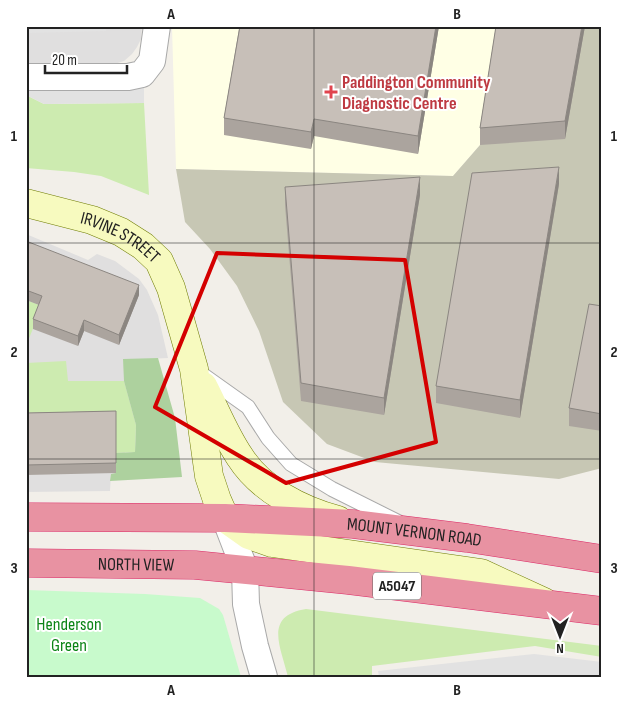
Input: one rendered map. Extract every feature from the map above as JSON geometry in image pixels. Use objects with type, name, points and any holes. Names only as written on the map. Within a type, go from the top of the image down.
[{"type":"highway","points":[[26,516],[225,518]]},
{"type":"highway","name":"MOUNT VERNON ROAD","points":[[225,518],[353,524],[467,538],[602,560]]},
{"type":"highway","name":"NORTH VIEW","points":[[26,563],[195,565],[245,570]]},
{"type":"highway","name":"A5047","points":[[245,570],[348,580],[602,611]]},
{"type":"main road","name":"IRVINE STREET","points":[[26,203],[92,220],[122,232],[143,246],[159,261],[172,288],[194,369]]},
{"type":"main road","points":[[194,369],[208,476],[225,518],[249,535],[272,544],[481,573],[548,604]]},
{"type":"main road","points":[[194,369],[240,457],[249,469],[280,495],[300,507],[319,515],[353,524]]},
{"type":"street","points":[[26,77],[128,77],[142,74],[152,62],[157,26]]},
{"type":"street","points":[[225,518],[245,570],[246,604],[264,677]]},
{"type":"lane","points":[[194,369],[248,408],[268,438],[291,464],[332,489],[419,532]]},
{"type":"highlighted area","points":[[217,253],[405,260],[436,442],[286,483],[155,407]]},
{"type":"shaded area","points":[[26,26],[142,26],[141,39],[132,54],[124,61],[105,67],[26,66]]},
{"type":"shaded area","points":[[26,26],[106,26],[106,31],[26,33]]},
{"type":"shaded area","name":"Paddington Community Diagnostic Centre","points":[[172,26],[499,26],[480,145],[453,176],[176,169]]},
{"type":"shaded area","points":[[499,26],[602,26],[602,468],[559,479],[375,462],[327,444],[283,402],[259,331],[237,286],[210,249],[185,222],[176,169],[453,176],[480,145]]},
{"type":"shaded area","points":[[144,88],[144,103],[44,104],[26,95],[26,90]]},
{"type":"shaded area","points":[[26,234],[88,260],[97,254],[115,261],[139,279],[147,290],[158,315],[168,358],[123,360],[136,425],[116,474],[111,474],[110,491],[26,492]]},
{"type":"shaded area","points":[[534,654],[602,662],[602,677],[379,677],[378,671]]},
{"type":"green space","points":[[26,95],[44,104],[144,103],[149,195],[101,176],[26,168]]},
{"type":"green space","points":[[26,300],[42,306],[26,346]]},
{"type":"green space","points":[[158,358],[175,418],[182,477],[110,481],[111,474],[116,473],[116,453],[135,452],[136,425],[124,381],[123,359]]},
{"type":"green space","points":[[66,361],[68,381],[124,381],[136,425],[135,452],[116,453],[26,423],[26,363]]},
{"type":"green space","name":"Henderson Green","points":[[26,590],[200,598],[219,609],[223,615],[241,677],[26,677]]},
{"type":"green space","points":[[306,609],[602,646],[602,657],[535,646],[372,666],[372,677],[288,677],[279,644],[278,634],[280,626],[284,618]]},
{"type":"building","points":[[240,26],[436,26],[418,136],[314,119],[311,132],[224,118]]},
{"type":"building","points":[[496,26],[582,26],[565,121],[480,128]]},
{"type":"building","points":[[559,167],[520,400],[436,386],[472,173]]},
{"type":"building","points":[[420,177],[384,398],[301,383],[285,187]]},
{"type":"building","points":[[26,241],[139,285],[119,335],[84,320],[78,336],[33,319],[42,296],[26,290]]},
{"type":"building","points":[[589,304],[602,306],[602,414],[569,408]]},
{"type":"building","points":[[116,411],[116,463],[26,465],[26,413]]},
{"type":"place","name":"Paddington Community Diagnostic Centre","points":[[331,92]]}]
